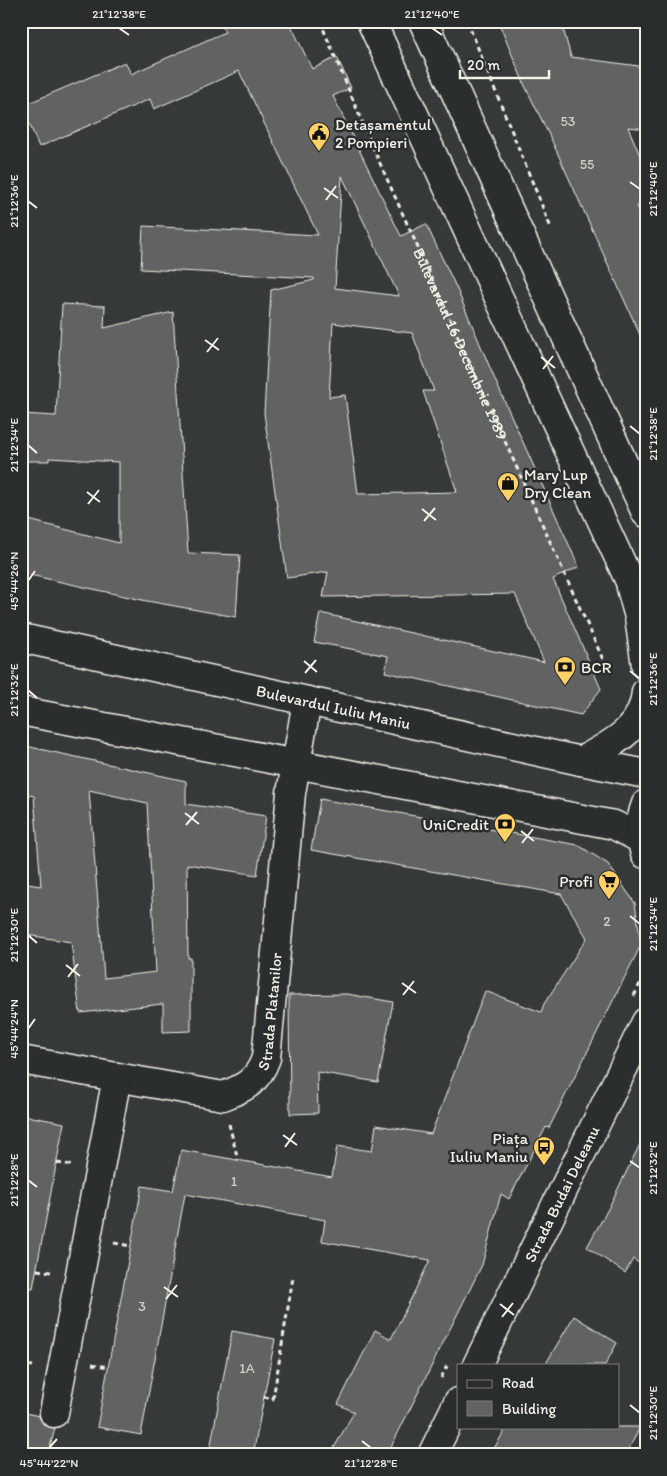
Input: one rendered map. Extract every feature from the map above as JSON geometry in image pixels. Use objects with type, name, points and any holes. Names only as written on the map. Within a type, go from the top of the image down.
[{"type":"main road","points":[[371,21],[631,588],[646,616]]},
{"type":"main road","points":[[423,21],[646,512]]},
{"type":"main road","points":[[631,588],[639,617],[646,666]]},
{"type":"main road","name":"Bulevardul Iuliu Maniu","points":[[21,638],[646,774]]},
{"type":"main road","points":[[581,761],[629,731],[636,723],[642,711],[646,692]]},
{"type":"main road","name":"Strada Platanilor","points":[[223,1096],[242,1089],[253,1081],[266,1058],[289,812],[307,701]]},
{"type":"main road","points":[[21,711],[614,825],[643,847]]},
{"type":"main road","points":[[643,847],[640,825],[646,804]]},
{"type":"main road","name":"Strada Budai Deleanu","points":[[477,1364],[646,1022]]},
{"type":"main road","points":[[21,1060],[223,1096]]},
{"type":"main road","points":[[54,1413],[116,1077]]},
{"type":"main road","points":[[432,1455],[457,1404]]},
{"type":"path","name":"Bulevardul 16 Decembrie 1989","points":[[320,21],[378,160],[606,666]]},
{"type":"path","points":[[223,1096],[238,1160]]},
{"type":"path","points":[[264,1397],[273,1399],[293,1278]]},
{"type":"building","points":[[220,21],[289,21],[312,69],[337,57],[351,88],[333,96],[401,236],[426,224],[456,287],[496,382],[579,567],[553,579],[601,689],[581,715],[385,672],[388,656],[314,642],[320,613],[544,662],[515,594],[323,597],[328,572],[287,578],[264,413],[271,290],[314,280],[314,278],[141,269],[143,226],[318,235],[239,71],[154,109],[150,99],[39,147],[22,106],[125,62],[131,74],[225,32]],"holes":[[[342,176],[399,296],[335,288]],[[333,323],[412,333],[434,391],[423,391],[457,492],[358,494],[345,395],[329,397]]]},
{"type":"building","points":[[498,21],[538,21],[540,28],[562,25],[571,57],[646,67],[646,129],[628,127],[646,170],[646,202],[637,206],[646,227],[646,348],[525,86]]},
{"type":"building","points":[[62,304],[105,306],[104,328],[173,312],[188,553],[240,555],[236,617],[147,601],[21,573],[21,518],[119,543],[119,462],[49,458],[49,461],[21,461],[21,414],[56,416]]},
{"type":"building","points":[[21,745],[186,781],[186,804],[266,816],[257,875],[187,864],[188,958],[191,958],[191,1031],[163,1032],[163,1004],[80,1013],[71,942],[21,934],[21,883],[41,886],[34,796],[21,793]],"holes":[[[89,790],[147,803],[156,972],[104,978]]]},
{"type":"building","points":[[320,799],[578,845],[608,864],[635,903],[641,945],[549,1128],[546,1127],[509,1199],[501,1194],[482,1265],[387,1455],[330,1455],[354,1412],[338,1404],[375,1330],[391,1339],[430,1260],[322,1241],[325,1220],[185,1194],[141,1435],[97,1427],[142,1186],[173,1191],[181,1150],[332,1177],[337,1146],[372,1151],[376,1125],[431,1134],[485,991],[541,1012],[544,1004],[587,938],[561,894],[311,850]]},
{"type":"building","points":[[347,994],[393,1002],[378,1082],[317,1072],[318,1113],[290,1114],[289,995]]},
{"type":"building","points":[[21,1115],[64,1123],[33,1288],[21,1287]]},
{"type":"building","points":[[646,1132],[646,1268],[633,1259],[625,1273],[587,1247]]},
{"type":"building","points":[[574,1316],[617,1343],[606,1364],[546,1364]]},
{"type":"building","points":[[232,1331],[275,1339],[253,1455],[242,1455],[210,1449]]},
{"type":"building","points":[[21,1412],[39,1416],[44,1425],[55,1428],[48,1455],[21,1455]]},
{"type":"building","points":[[640,1427],[626,1455],[490,1455],[506,1428]]},
{"type":"place","name":"Detașamentul 2 Pompieri","points":[[319,152]]},
{"type":"place","name":"Mary Lup Dry Clean","points":[[508,502]]},
{"type":"place","name":"BCR","points":[[565,686]]},
{"type":"place","name":"UniCredit","points":[[505,843]]},
{"type":"place","name":"Profi","points":[[609,900]]},
{"type":"place","name":"Piața Iuliu Maniu","points":[[544,1166]]}]
